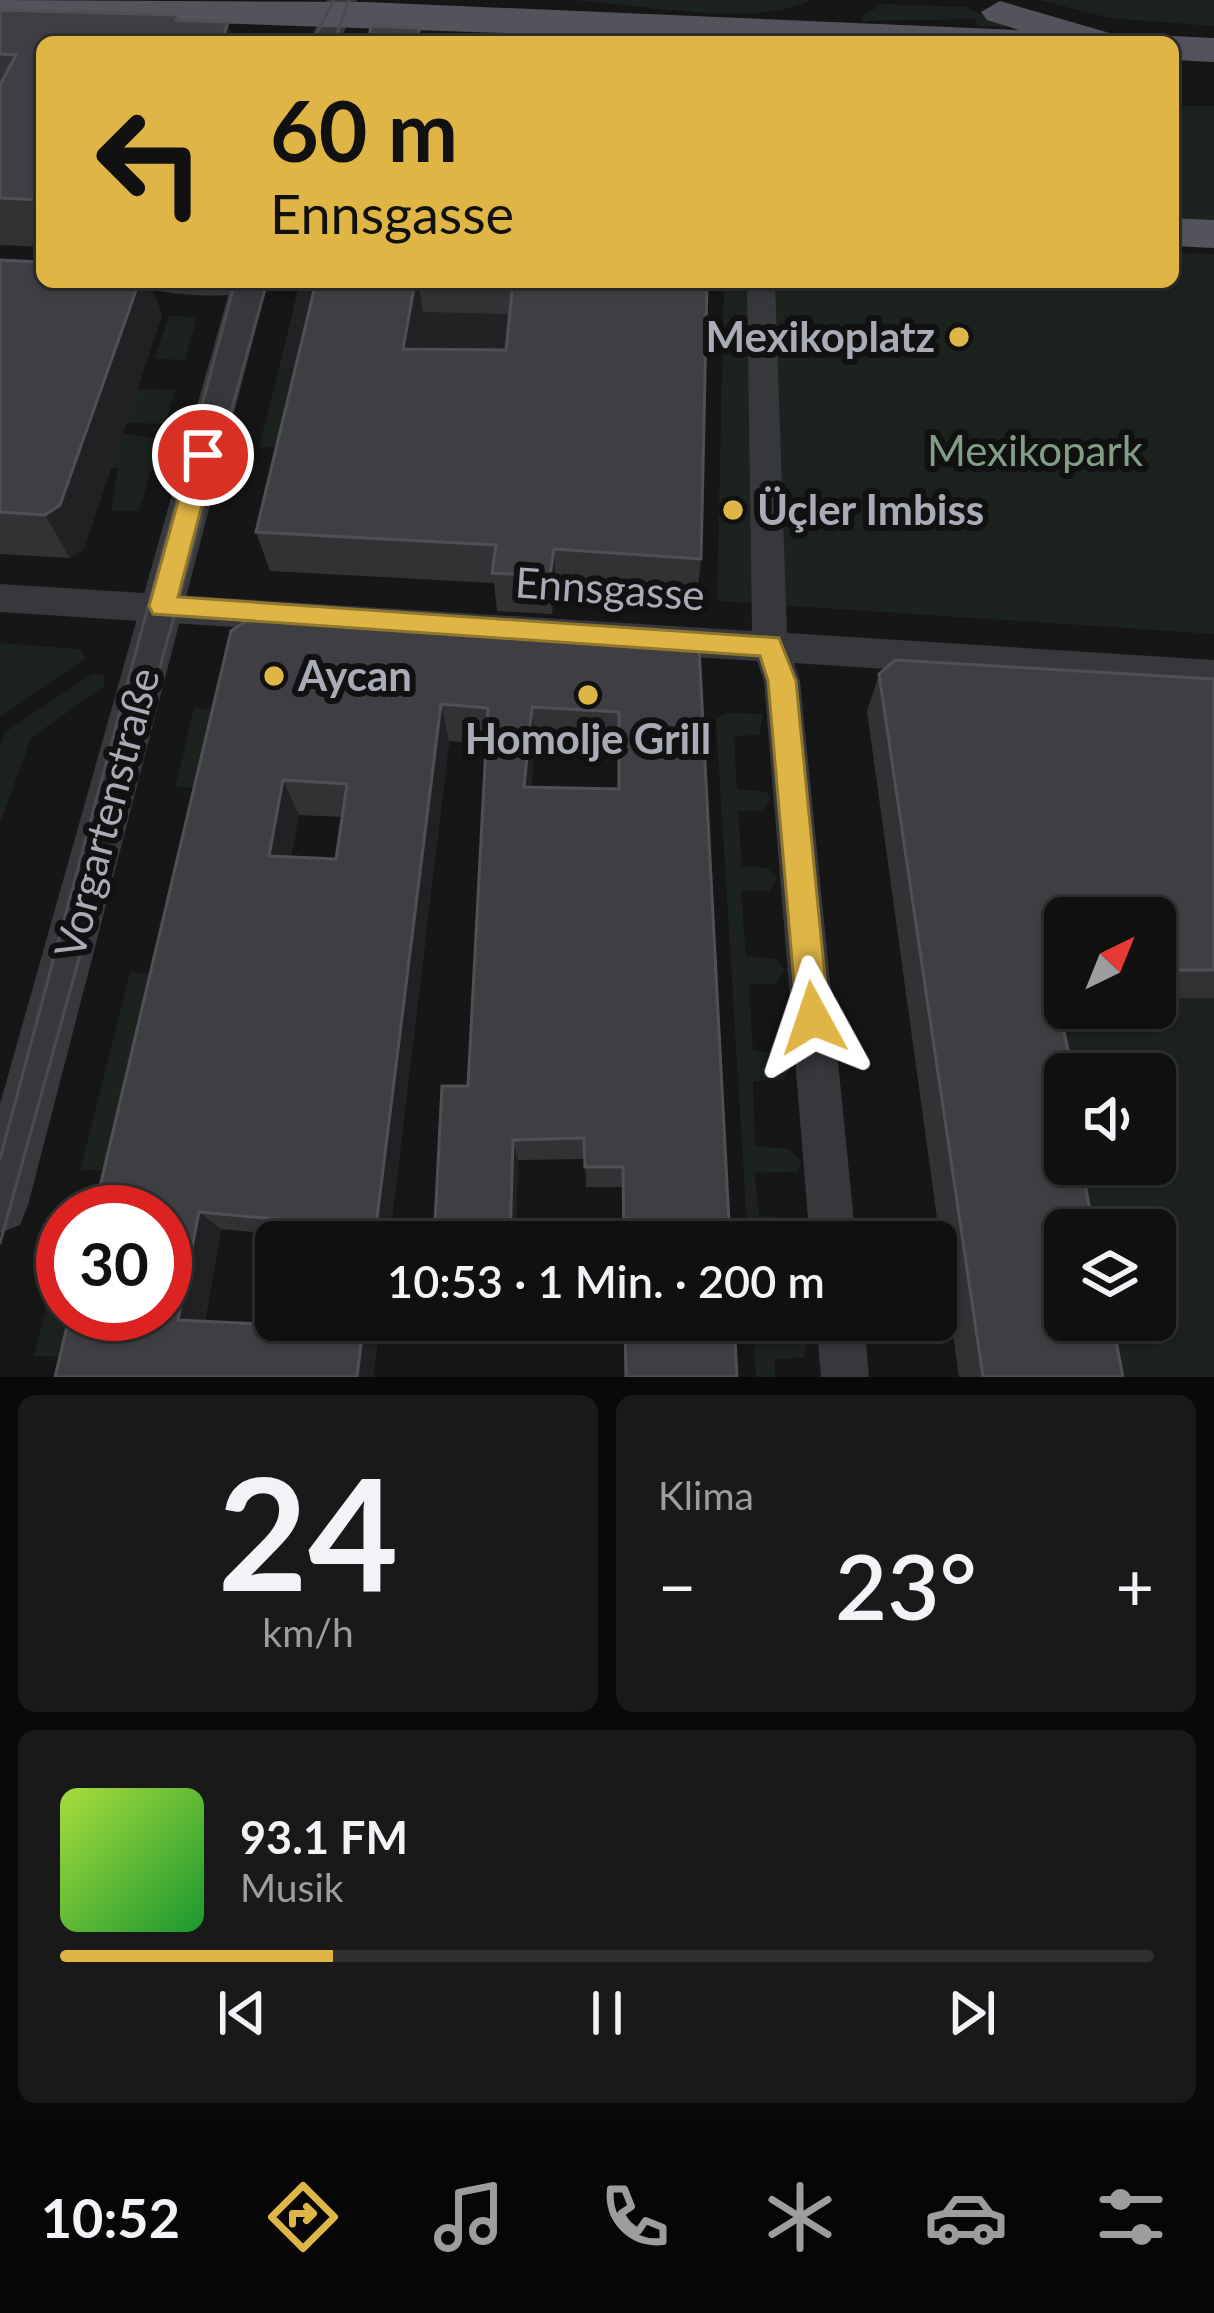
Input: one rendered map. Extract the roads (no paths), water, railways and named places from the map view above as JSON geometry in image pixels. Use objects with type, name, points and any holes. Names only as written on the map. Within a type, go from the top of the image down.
[{"type":"main road","points":[[767,30],[862,0]]},
{"type":"main road","points":[[975,0],[1042,35]]},
{"type":"main road","points":[[0,5],[333,28]]},
{"type":"main road","points":[[0,30],[767,30],[1042,35]]},
{"type":"main road","points":[[1179,48],[1214,50]]},
{"type":"main road","points":[[1179,78],[1214,79]]},
{"type":"main road","points":[[1179,232],[1214,233]]},
{"type":"street","name":"Vorgartenstraße","points":[[0,1205],[248,288]]},
{"type":"street","points":[[761,288],[770,645],[782,681],[831,1221]]},
{"type":"street","name":"Ennsgasse","points":[[0,598],[1214,674]]},
{"type":"street","points":[[842,1341],[845,1377]]},
{"type":"tram line","points":[[315,36],[334,0]]},
{"type":"tram line","points":[[336,36],[349,0]]},
{"type":"tram line","points":[[0,1159],[233,288]]},
{"type":"tram line","points":[[0,1243],[265,288]]},
{"type":"place","name":"Mexikoplatz","points":[[959,337]]},
{"type":"place","name":"Üçler Imbiss","points":[[733,510]]},
{"type":"place","name":"Aycan","points":[[274,676]]},
{"type":"place","name":"Homolje Grill","points":[[588,695]]},
{"type":"park label","name":"Mexikopark","points":[[1035,451]]}]
